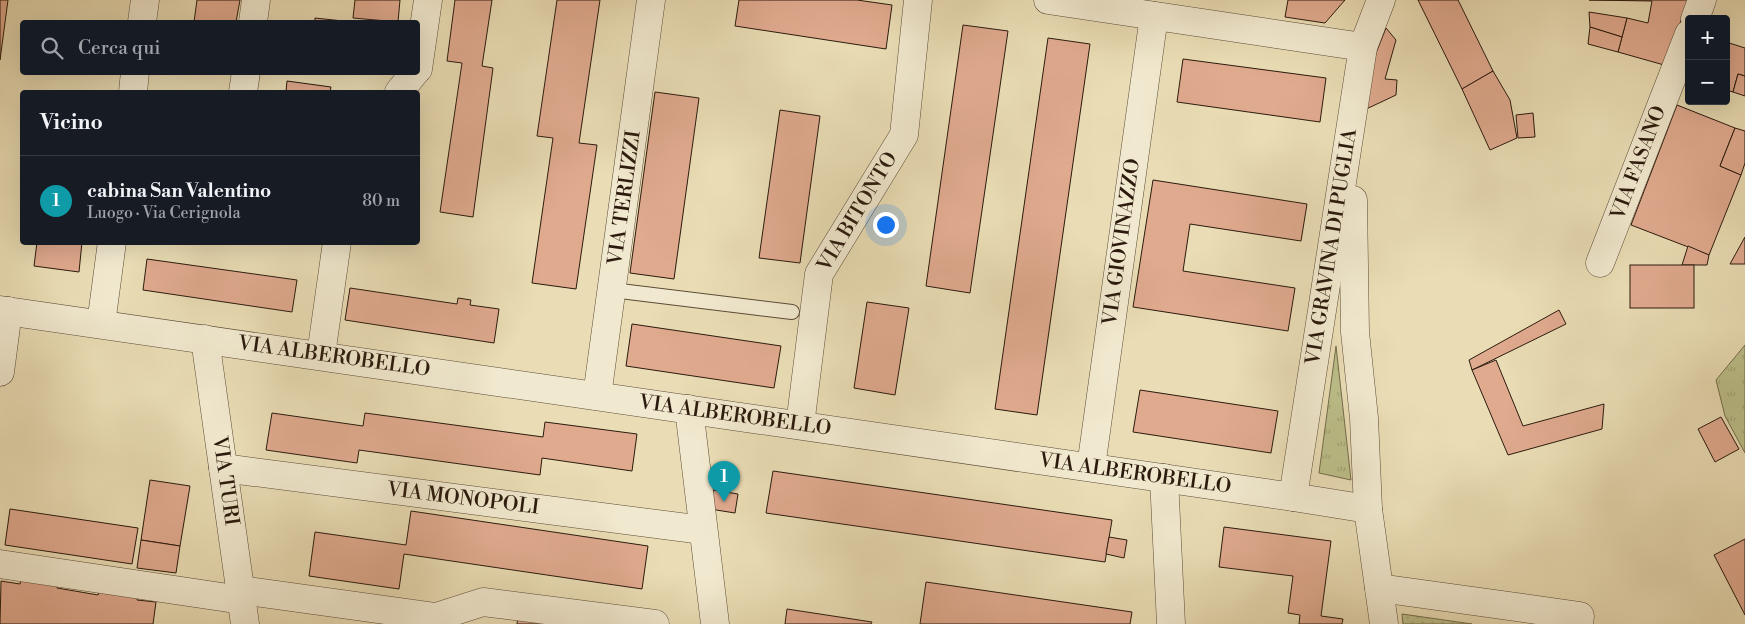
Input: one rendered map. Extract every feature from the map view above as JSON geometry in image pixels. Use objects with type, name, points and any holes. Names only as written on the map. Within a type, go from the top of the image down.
[{"type":"street","points":[[142,20],[145,0]]},
{"type":"street","points":[[253,20],[256,0]]},
{"type":"street","points":[[420,55],[428,0]]},
{"type":"street","name":"VIA TERLIZZI","points":[[597,396],[651,0]]},
{"type":"street","name":"VIA BITONTO","points":[[800,425],[819,274],[904,135],[918,0]]},
{"type":"street","points":[[1048,0],[1363,47]]},
{"type":"street","name":"VIA GRAVINA DI PUGLIA","points":[[1293,497],[1363,47],[1381,0]]},
{"type":"street","points":[[1696,15],[1702,0]]},
{"type":"street","name":"VIA GIOVINAZZO","points":[[1091,467],[1154,16]]},
{"type":"street","name":"VIA FASANO","points":[[1600,264],[1685,44]]},
{"type":"street","points":[[132,90],[135,75]]},
{"type":"street","points":[[243,90],[246,75]]},
{"type":"street","points":[[401,90],[413,75]]},
{"type":"street","points":[[1351,126],[1356,332],[1364,418],[1368,509],[1384,624]]},
{"type":"street","points":[[101,324],[112,245]]},
{"type":"street","points":[[320,356],[337,245]]},
{"type":"street","points":[[0,372],[4,311]]},
{"type":"street","name":"VIA ALBEROBELLO","points":[[4,311],[1091,467],[1368,509]]},
{"type":"street","name":"VIA TURI","points":[[205,339],[242,605]]},
{"type":"street","points":[[689,409],[714,624]]},
{"type":"street","name":"VIA MONOPOLI","points":[[223,468],[703,530]]},
{"type":"street","points":[[1164,478],[1171,624]]},
{"type":"street","points":[[0,564],[242,605],[436,617],[483,602],[655,624]]},
{"type":"street","points":[[1379,588],[1580,616],[1579,624]]},
{"type":"lane","points":[[612,290],[792,312]]},
{"type":"green space","points":[[1745,345],[1745,453],[1725,416],[1716,380]]},
{"type":"green space","points":[[1336,346],[1351,480],[1319,473]]},
{"type":"green space","points":[[1402,614],[1472,624],[1403,624]]},
{"type":"building","points":[[0,0],[8,0],[0,60]]},
{"type":"building","points":[[197,0],[240,0],[236,20],[194,20]]},
{"type":"building","points":[[355,0],[400,0],[398,20],[353,18]]},
{"type":"building","points":[[455,0],[492,0],[482,66],[493,68],[473,217],[440,212],[462,63],[447,61]]},
{"type":"building","points":[[557,0],[600,0],[579,143],[597,145],[576,289],[532,283],[553,138],[537,136]]},
{"type":"building","points":[[739,0],[857,0],[892,5],[886,49],[735,26]]},
{"type":"building","points":[[1288,0],[1345,0],[1325,23],[1285,17]]},
{"type":"building","points":[[1418,0],[1458,0],[1493,71],[1462,89]]},
{"type":"building","points":[[1589,0],[1689,0],[1664,65],[1618,52],[1627,18],[1648,23],[1652,1]]},
{"type":"building","points":[[1589,12],[1627,18],[1622,37],[1590,27]]},
{"type":"building","points":[[315,18],[334,20],[315,20]]},
{"type":"building","points":[[963,25],[1008,31],[970,293],[926,286]]},
{"type":"building","points":[[1590,27],[1622,37],[1618,52],[1588,44]]},
{"type":"building","points":[[1386,28],[1396,40],[1385,79],[1397,80],[1396,95],[1362,111],[1370,68]]},
{"type":"building","points":[[1048,38],[1090,44],[1037,415],[995,409]]},
{"type":"building","points":[[1730,43],[1745,48],[1745,76],[1738,74],[1733,92],[1730,91]]},
{"type":"building","points":[[1183,59],[1326,78],[1320,122],[1177,102]]},
{"type":"building","points":[[1493,71],[1510,100],[1517,138],[1490,150],[1462,89]]},
{"type":"building","points":[[1738,74],[1745,76],[1745,96],[1733,92]]},
{"type":"building","points":[[287,81],[331,87],[330,90],[286,90]]},
{"type":"building","points":[[655,92],[699,98],[674,279],[630,273]]},
{"type":"building","points":[[1677,105],[1735,128],[1720,166],[1741,175],[1709,255],[1631,225]]},
{"type":"building","points":[[780,110],[820,116],[800,263],[759,258]]},
{"type":"building","points":[[1533,113],[1535,137],[1518,138],[1516,115]]},
{"type":"building","points":[[1735,128],[1745,131],[1745,163],[1741,175],[1720,166]]},
{"type":"building","points":[[1153,180],[1307,204],[1301,241],[1190,224],[1183,271],[1295,288],[1288,331],[1133,307]]},
{"type":"building","points":[[1745,237],[1745,264],[1730,264]]},
{"type":"building","points":[[37,245],[82,245],[79,272],[34,266]]},
{"type":"building","points":[[1688,246],[1709,255],[1707,265],[1682,265]]},
{"type":"building","points":[[147,259],[297,280],[292,312],[143,290]]},
{"type":"building","points":[[1630,265],[1694,265],[1694,308],[1630,308]]},
{"type":"building","points":[[350,288],[457,304],[458,298],[471,300],[470,305],[499,309],[494,343],[345,320]]},
{"type":"building","points":[[867,302],[909,308],[895,395],[854,388]]},
{"type":"building","points":[[1559,310],[1566,324],[1472,370],[1469,360]]},
{"type":"building","points":[[632,324],[781,346],[774,388],[626,366]]},
{"type":"building","points":[[1496,360],[1523,426],[1604,404],[1602,429],[1508,455],[1472,370]]},
{"type":"building","points":[[1140,390],[1278,411],[1271,453],[1133,432]]},
{"type":"building","points":[[272,413],[363,426],[365,413],[543,437],[545,422],[637,434],[632,471],[542,458],[540,475],[359,450],[357,463],[266,450]]},
{"type":"building","points":[[1721,417],[1739,449],[1715,462],[1698,429]]},
{"type":"building","points":[[773,471],[1112,520],[1105,562],[766,513]]},
{"type":"building","points":[[150,480],[190,486],[180,546],[141,540]]},
{"type":"building","points":[[713,490],[738,494],[735,513],[710,509]]},
{"type":"building","points":[[10,509],[138,528],[132,564],[5,545]]},
{"type":"building","points":[[411,511],[648,546],[642,589],[404,554],[399,589],[309,576],[315,532],[406,545]]},
{"type":"building","points":[[1224,527],[1331,541],[1321,616],[1343,619],[1342,624],[1299,624],[1300,615],[1288,613],[1293,576],[1219,567]]},
{"type":"building","points":[[1109,537],[1127,540],[1124,558],[1106,554]]},
{"type":"building","points":[[1745,539],[1745,615],[1714,555]]},
{"type":"building","points":[[141,540],[180,546],[176,573],[137,568]]},
{"type":"building","points":[[21,579],[58,584],[57,588],[98,595],[99,591],[138,596],[137,600],[156,602],[153,624],[0,624],[1,581],[20,584]]},
{"type":"building","points":[[926,582],[1132,612],[1130,624],[920,624]]},
{"type":"building","points":[[787,609],[872,622],[871,624],[785,624]]},
{"type":"building","points":[[518,617],[564,624],[517,624]]},
{"type":"place","name":"cabina San Valentino","points":[[724,502]]}]
